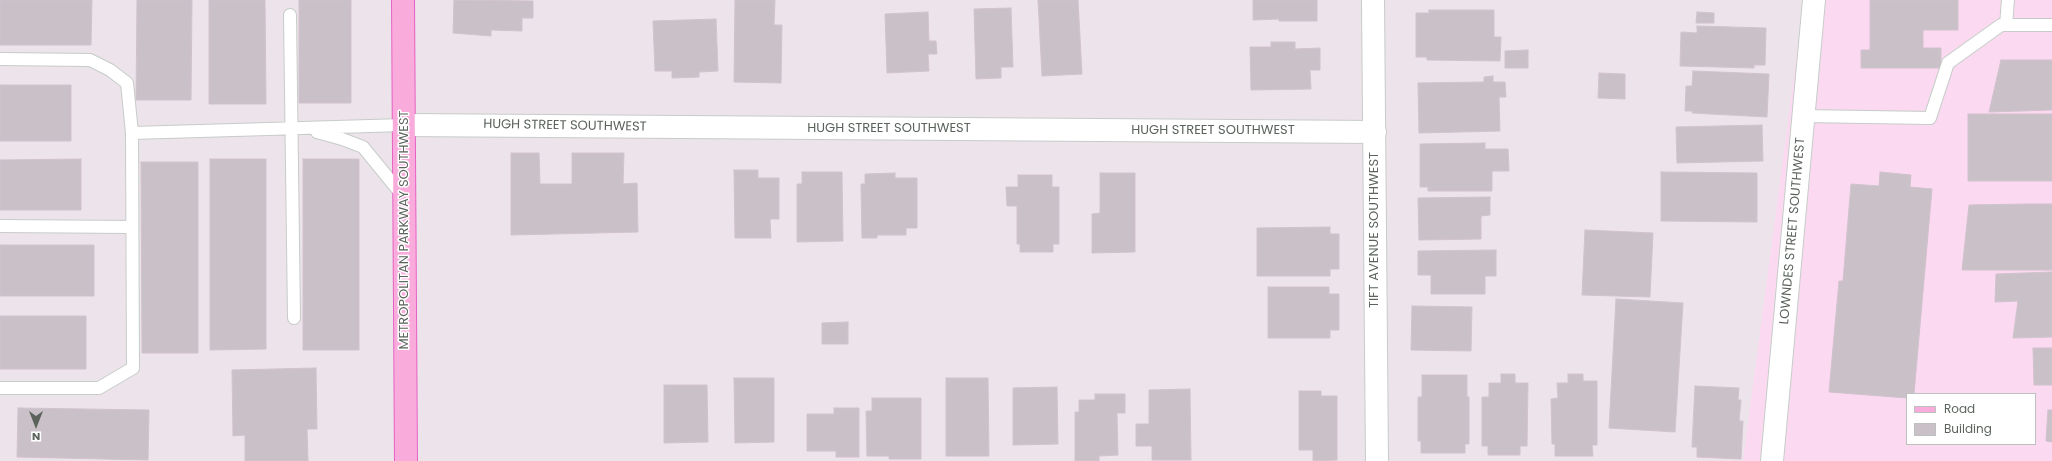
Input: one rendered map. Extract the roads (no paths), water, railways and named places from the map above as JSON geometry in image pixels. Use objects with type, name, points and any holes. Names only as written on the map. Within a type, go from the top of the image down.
[{"type":"main road","name":"METROPOLITAN PARKWAY SOUTHWEST","points":[[403,0],[406,461]]},
{"type":"street","name":"TIFT AVENUE SOUTHWEST","points":[[1373,0],[1377,461]]},
{"type":"street","name":"LOWNDES STREET SOUTHWEST","points":[[1772,461],[1814,0]]},
{"type":"street","name":"HUGH STREET SOUTHWEST","points":[[404,125],[1375,132]]},
{"type":"lane","points":[[2006,25],[2008,0]]},
{"type":"lane","points":[[290,15],[294,318]]},
{"type":"lane","points":[[1803,116],[1930,118],[1948,63],[2001,25],[2052,25]]},
{"type":"lane","points":[[0,59],[90,60],[110,70],[127,83],[132,133],[133,368],[98,388],[0,388]]},
{"type":"lane","points":[[132,133],[404,125]]},
{"type":"lane","points":[[306,129],[342,138],[363,147],[404,198]]},
{"type":"lane","points":[[0,226],[132,227]]}]
